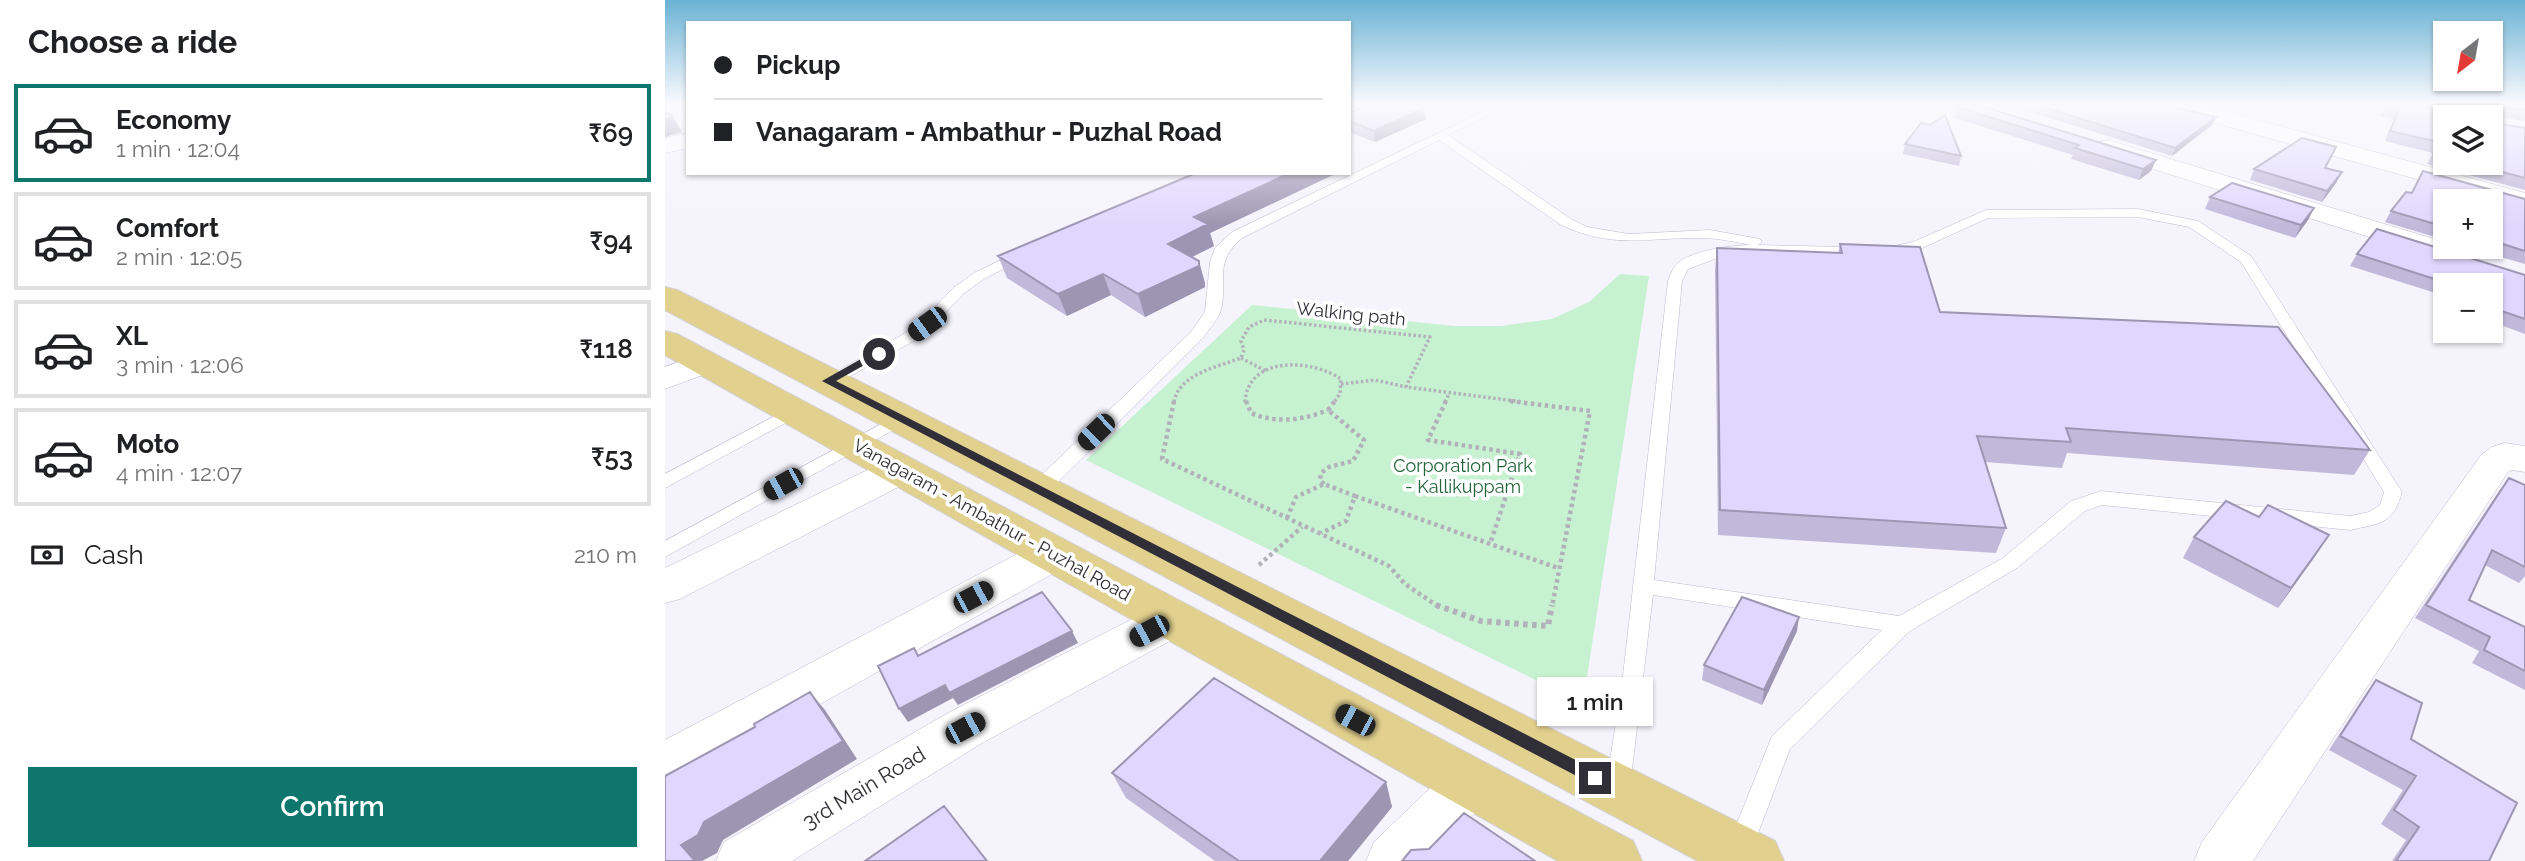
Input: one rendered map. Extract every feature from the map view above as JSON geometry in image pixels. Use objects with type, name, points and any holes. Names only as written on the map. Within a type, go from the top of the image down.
[{"type":"main road","points":[[665,297],[1747,857]]},
{"type":"main road","name":"Vanagaram - Ambathur - Puzhal Road","points":[[665,341],[684,371],[794,411],[1613,861]]},
{"type":"street","points":[[2101,144],[2433,248]]},
{"type":"street","points":[[2340,144],[2433,166]]},
{"type":"street","points":[[2466,175],[2525,201]]},
{"type":"street","points":[[2221,861],[2495,463],[2505,457],[2525,459]]},
{"type":"street","points":[[665,587],[900,470]]},
{"type":"street","points":[[665,765],[1053,554]]},
{"type":"street","name":"3rd Main Road","points":[[743,861],[965,728],[1172,619]]},
{"type":"street","points":[[1393,861],[1470,783]]},
{"type":"lane","points":[[1038,490],[1196,335],[1213,312],[1217,262],[1222,248],[1237,235],[1421,144]]},
{"type":"lane","points":[[1453,144],[1566,222],[1586,232],[1629,239],[1697,234],[1726,236],[1789,250]]},
{"type":"lane","points":[[1618,790],[1633,684],[1675,281],[1682,267],[1692,261],[1730,249],[1885,252],[1917,245],[1986,214],[2138,213],[2193,224],[2246,259],[2393,492],[2388,509],[2375,517],[2350,523],[2101,498],[2078,506],[2010,563],[1902,625],[1780,743],[1747,857]]},
{"type":"lane","points":[[828,381],[908,338],[927,324],[958,291],[979,276],[1032,250]]},
{"type":"lane","points":[[665,482],[794,411]]},
{"type":"lane","points":[[665,550],[900,419]]},
{"type":"lane","points":[[1643,586],[1902,625]]},
{"type":"path","name":"Walking path","points":[[1241,358],[1244,350],[1241,341],[1249,327],[1264,320],[1430,337],[1406,387]]},
{"type":"path","points":[[1266,371],[1241,358],[1189,378],[1175,395],[1162,459],[1389,566],[1402,582],[1434,606],[1468,619],[1508,627],[1548,626],[1590,411],[1449,394],[1375,380],[1341,384]]},
{"type":"path","points":[[1315,364],[1335,373],[1341,379],[1341,394],[1328,410],[1291,422],[1275,421],[1252,412],[1246,404],[1245,393],[1255,378],[1266,371],[1290,365],[1315,364]]},
{"type":"path","points":[[1449,394],[1428,440],[1520,454],[1490,544]]},
{"type":"path","points":[[1328,410],[1364,440],[1353,461],[1329,467],[1321,473],[1320,480],[1324,484],[1558,568]]},
{"type":"path","points":[[1287,518],[1296,497],[1324,484]]},
{"type":"path","points":[[1321,534],[1346,521],[1355,496]]},
{"type":"path","points":[[1229,590],[1303,526]]},
{"type":"green space","name":"Corporation Park - Kallikuppam","points":[[1620,274],[1649,276],[1583,703],[1086,460],[1252,305],[1454,326],[1501,326],[1552,319],[1589,302]]},
{"type":"building","points":[[1906,144],[1956,144],[1961,156]]},
{"type":"building","points":[[2076,144],[2105,144],[2156,160],[2143,169],[2075,148],[2079,145]]},
{"type":"building","points":[[2163,144],[2180,144],[2175,148]]},
{"type":"building","points":[[2292,144],[2325,144],[2336,147],[2325,168],[2342,172],[2327,191],[2254,169]]},
{"type":"building","points":[[2503,144],[2525,144],[2525,178],[2503,172]]},
{"type":"building","points":[[2423,171],[2489,189],[2433,189],[2433,223],[2391,211],[2406,192],[2412,193]]},
{"type":"building","points":[[1191,175],[1286,175],[1194,217],[1208,224],[1168,244],[1199,261],[1199,266],[1138,294],[1103,274],[1058,294],[998,256]]},
{"type":"building","points":[[2232,183],[2314,208],[2301,225],[2210,197]]},
{"type":"building","points":[[2503,193],[2525,199],[2525,251],[2503,244]]},
{"type":"building","points":[[2377,229],[2433,246],[2433,259],[2474,259],[2525,275],[2525,319],[2503,311],[2503,273],[2433,273],[2433,279],[2357,254]]},
{"type":"building","points":[[1840,244],[1920,247],[1940,312],[2278,327],[2370,450],[2066,428],[2071,442],[1977,436],[2006,528],[1720,510],[1717,248],[1842,253]]},
{"type":"building","points":[[2509,478],[2525,485],[2525,567],[2492,550],[2469,600],[2525,627],[2525,671],[2484,650],[2490,637],[2426,605]]},
{"type":"building","points":[[2226,501],[2259,517],[2268,505],[2329,535],[2291,588],[2194,537]]},
{"type":"building","points":[[1042,592],[1072,631],[949,693],[945,685],[899,709],[878,666],[914,648],[918,656]]},
{"type":"building","points":[[1742,597],[1799,617],[1764,690],[1704,665]]},
{"type":"building","points":[[1214,678],[1386,782],[1320,861],[1239,861],[1112,773]]},
{"type":"building","points":[[2376,680],[2422,703],[2411,739],[2517,803],[2489,861],[2396,861],[2419,827],[2394,810],[2416,776],[2340,736]]},
{"type":"building","points":[[810,692],[843,741],[704,822],[698,835],[681,845],[695,861],[665,861],[665,776],[755,727],[754,724]]},
{"type":"building","points":[[944,806],[987,861],[865,861]]},
{"type":"building","points":[[1464,813],[1535,861],[1402,861],[1411,850],[1429,849]]},
{"type":"route","points":[[879,354],[828,381],[1595,778]]}]
